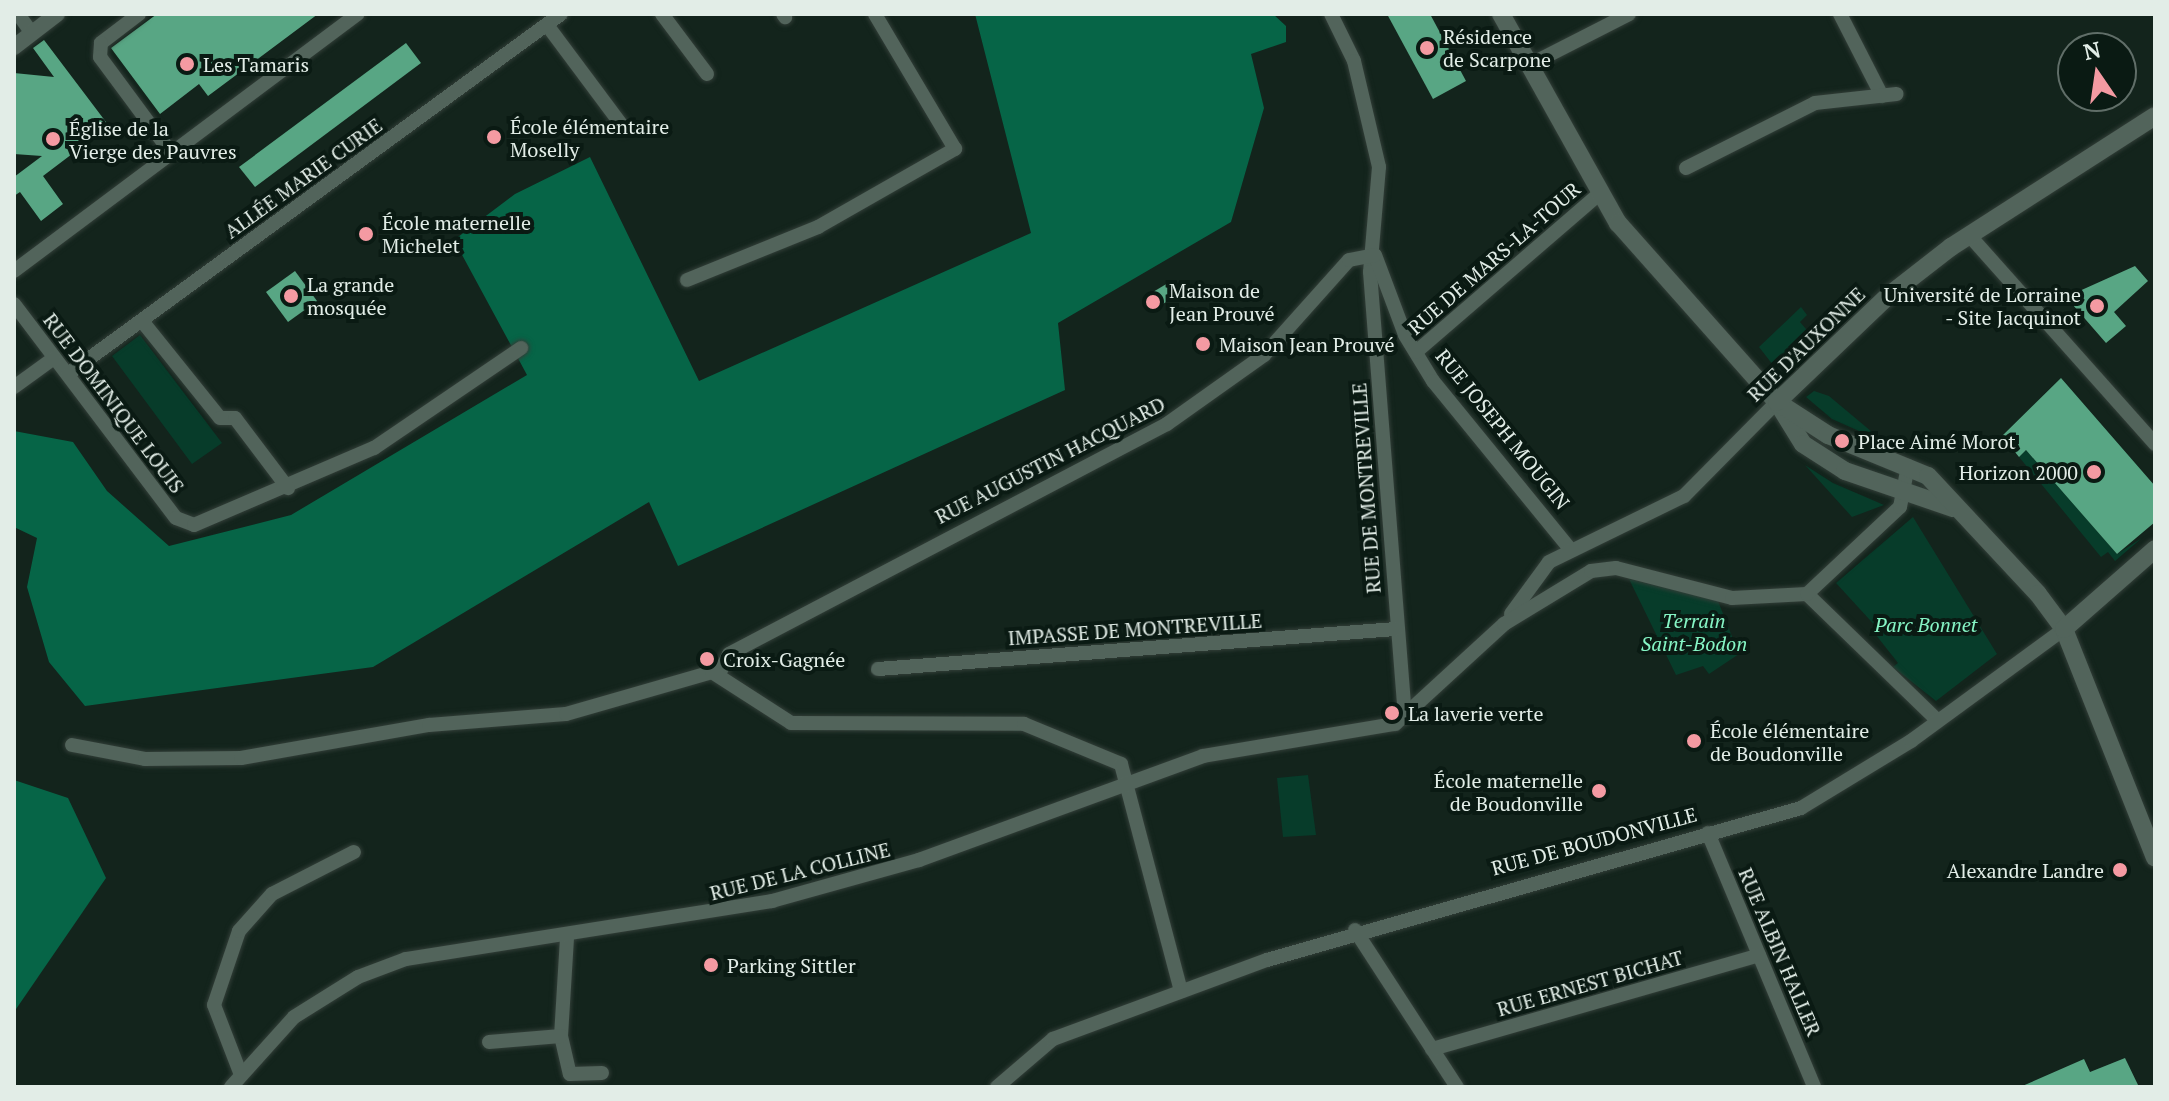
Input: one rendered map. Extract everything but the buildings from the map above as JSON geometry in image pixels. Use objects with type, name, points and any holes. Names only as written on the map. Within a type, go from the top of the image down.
[{"type":"main road","points":[[1501,14],[1599,194],[1640,250],[1777,402],[1828,435],[1908,466],[1942,488],[1953,508],[2064,629],[2155,858]]},
{"type":"main road","name":"RUE D'AUXONNE","points":[[1777,402],[1833,349],[1969,235],[2155,116]]},
{"type":"main road","points":[[1777,402],[1790,429],[1821,460],[1903,493],[1953,508]]},
{"type":"main road","name":"RUE DE BOUDONVILLE","points":[[2064,629],[2155,549]]},
{"type":"street","points":[[18,14],[32,33]]},
{"type":"street","points":[[14,47],[57,14]]},
{"type":"street","points":[[139,14],[101,43],[100,57],[171,153]]},
{"type":"street","points":[[14,271],[357,14]]},
{"type":"street","name":"ALLÉE MARIE CURIE","points":[[68,374],[561,14]]},
{"type":"street","points":[[662,14],[707,74]]},
{"type":"street","points":[[687,280],[818,227],[955,149],[875,14]]},
{"type":"street","name":"RUE JOSEPH MOUGIN","points":[[1331,14],[1354,61],[1379,167],[1375,255],[1416,352],[1570,549]]},
{"type":"street","points":[[1529,65],[1629,14]]},
{"type":"street","points":[[1686,168],[1815,103],[1890,95],[1840,14]]},
{"type":"street","points":[[547,25],[623,127]]},
{"type":"street","name":"RUE DE MARS-LA-TOUR","points":[[1416,352],[1599,194]]},
{"type":"street","points":[[1969,235],[2155,444]]},
{"type":"street","name":"RUE DE MONTREVILLE","points":[[1375,255],[1370,272],[1405,718]]},
{"type":"street","name":"RUE AUGUSTIN HACQUARD","points":[[720,672],[729,654],[1167,424],[1264,355],[1342,266],[1375,255]]},
{"type":"street","name":"RUE DOMINIQUE LOUIS","points":[[14,304],[182,522],[216,519],[288,488],[400,433],[521,348]]},
{"type":"street","points":[[142,321],[220,418],[235,418],[288,488]]},
{"type":"street","points":[[14,387],[54,358]]},
{"type":"street","name":"RUE D'AUXONNE","points":[[1504,624],[1536,577],[1570,549],[1684,496],[1777,402]]},
{"type":"street","points":[[1405,718],[1504,624],[1547,593],[1608,567],[1732,598],[1807,594],[1900,507],[1908,466]]},
{"type":"street","points":[[1536,577],[1547,593]]},
{"type":"street","points":[[1807,594],[1938,721]]},
{"type":"street","name":"IMPASSE DE MONTREVILLE","points":[[878,669],[1396,629]]},
{"type":"street","name":"RUE DE BOUDONVILLE","points":[[997,1087],[1053,1039],[1355,930],[1811,804],[1938,721],[2064,629]]},
{"type":"street","points":[[72,745],[112,756],[241,758],[429,725],[533,720],[720,672],[791,723],[1024,724],[1112,757],[1126,781],[1181,991]]},
{"type":"street","name":"RUE DE LA COLLINE","points":[[231,1087],[288,1022],[366,974],[444,949],[567,938],[738,909],[886,870],[1126,781],[1203,756],[1353,735],[1405,718]]},
{"type":"street","name":"RUE ALBIN HALLER","points":[[1708,833],[1814,1087]]},
{"type":"street","points":[[241,1075],[219,1033],[214,997],[234,941],[260,903],[354,852]]},
{"type":"street","points":[[1355,930],[1457,1087]]},
{"type":"street","points":[[567,938],[561,1036],[570,1074],[602,1073]]},
{"type":"street","name":"RUE ERNEST BICHAT","points":[[1432,1049],[1759,955]]},
{"type":"street","points":[[489,1042],[561,1036]]},
{"type":"green space","points":[[975,14],[1273,14],[1286,26],[1286,42],[1251,54],[1264,108],[1231,222],[1058,323],[1065,390],[678,566],[649,502],[373,667],[85,706],[49,662],[27,587],[37,538],[14,527],[14,431],[73,442],[107,491],[169,546],[291,515],[527,375],[454,240],[515,194],[590,157],[699,381],[1031,233]]},
{"type":"green space","points":[[1801,307],[1807,315],[1800,322],[1812,336],[1823,334],[1794,364],[1773,365],[1759,347]]},
{"type":"green space","points":[[140,335],[222,443],[192,464],[112,356]]},
{"type":"green space","points":[[1814,391],[1829,396],[1884,442],[1832,419],[1806,397]]},
{"type":"green space","points":[[2026,450],[2117,554],[2142,538],[2115,561],[2108,552],[2101,557],[2019,457]]},
{"type":"green space","points":[[1805,465],[1833,483],[1884,505],[1852,517]]},
{"type":"green space","name":"Parc Bonnet","points":[[1913,517],[1997,654],[1936,701],[1893,667],[1898,663],[1876,635],[1880,631],[1836,583]]},
{"type":"green space","name":"Terrain Saint-Bodon","points":[[1629,579],[1718,601],[1739,654],[1709,674],[1703,666],[1676,675]]},
{"type":"green space","points":[[1308,775],[1316,835],[1283,837],[1277,778]]},
{"type":"green space","points":[[14,780],[68,798],[106,878],[14,1012]]},
{"type":"place","name":"Résidence de Scarpone","points":[[1427,48]]},
{"type":"place","name":"Les Tamaris","points":[[187,64]]},
{"type":"place","name":"École élémentaire Moselly","points":[[494,137]]},
{"type":"place","name":"Église de la Vierge des Pauvres","points":[[53,139]]},
{"type":"place","name":"École maternelle Michelet","points":[[366,234]]},
{"type":"place","name":"La grande mosquée","points":[[291,296]]},
{"type":"place","name":"Maison de Jean Prouvé","points":[[1153,302]]},
{"type":"place","name":"Université de Lorraine - Site Jacquinot","points":[[2097,306]]},
{"type":"place","name":"Maison Jean Prouvé","points":[[1203,344]]},
{"type":"place","name":"Place Aimé Morot","points":[[1842,441]]},
{"type":"place","name":"Horizon 2000","points":[[2094,472]]},
{"type":"place","name":"Croix-Gagnée","points":[[707,659]]},
{"type":"place","name":"La laverie verte","points":[[1392,713]]},
{"type":"place","name":"École élémentaire de Boudonville","points":[[1694,741]]},
{"type":"place","name":"École maternelle de Boudonville","points":[[1599,791]]},
{"type":"place","name":"Alexandre Landre","points":[[2120,870]]},
{"type":"place","name":"Parking Sittler","points":[[711,965]]}]
